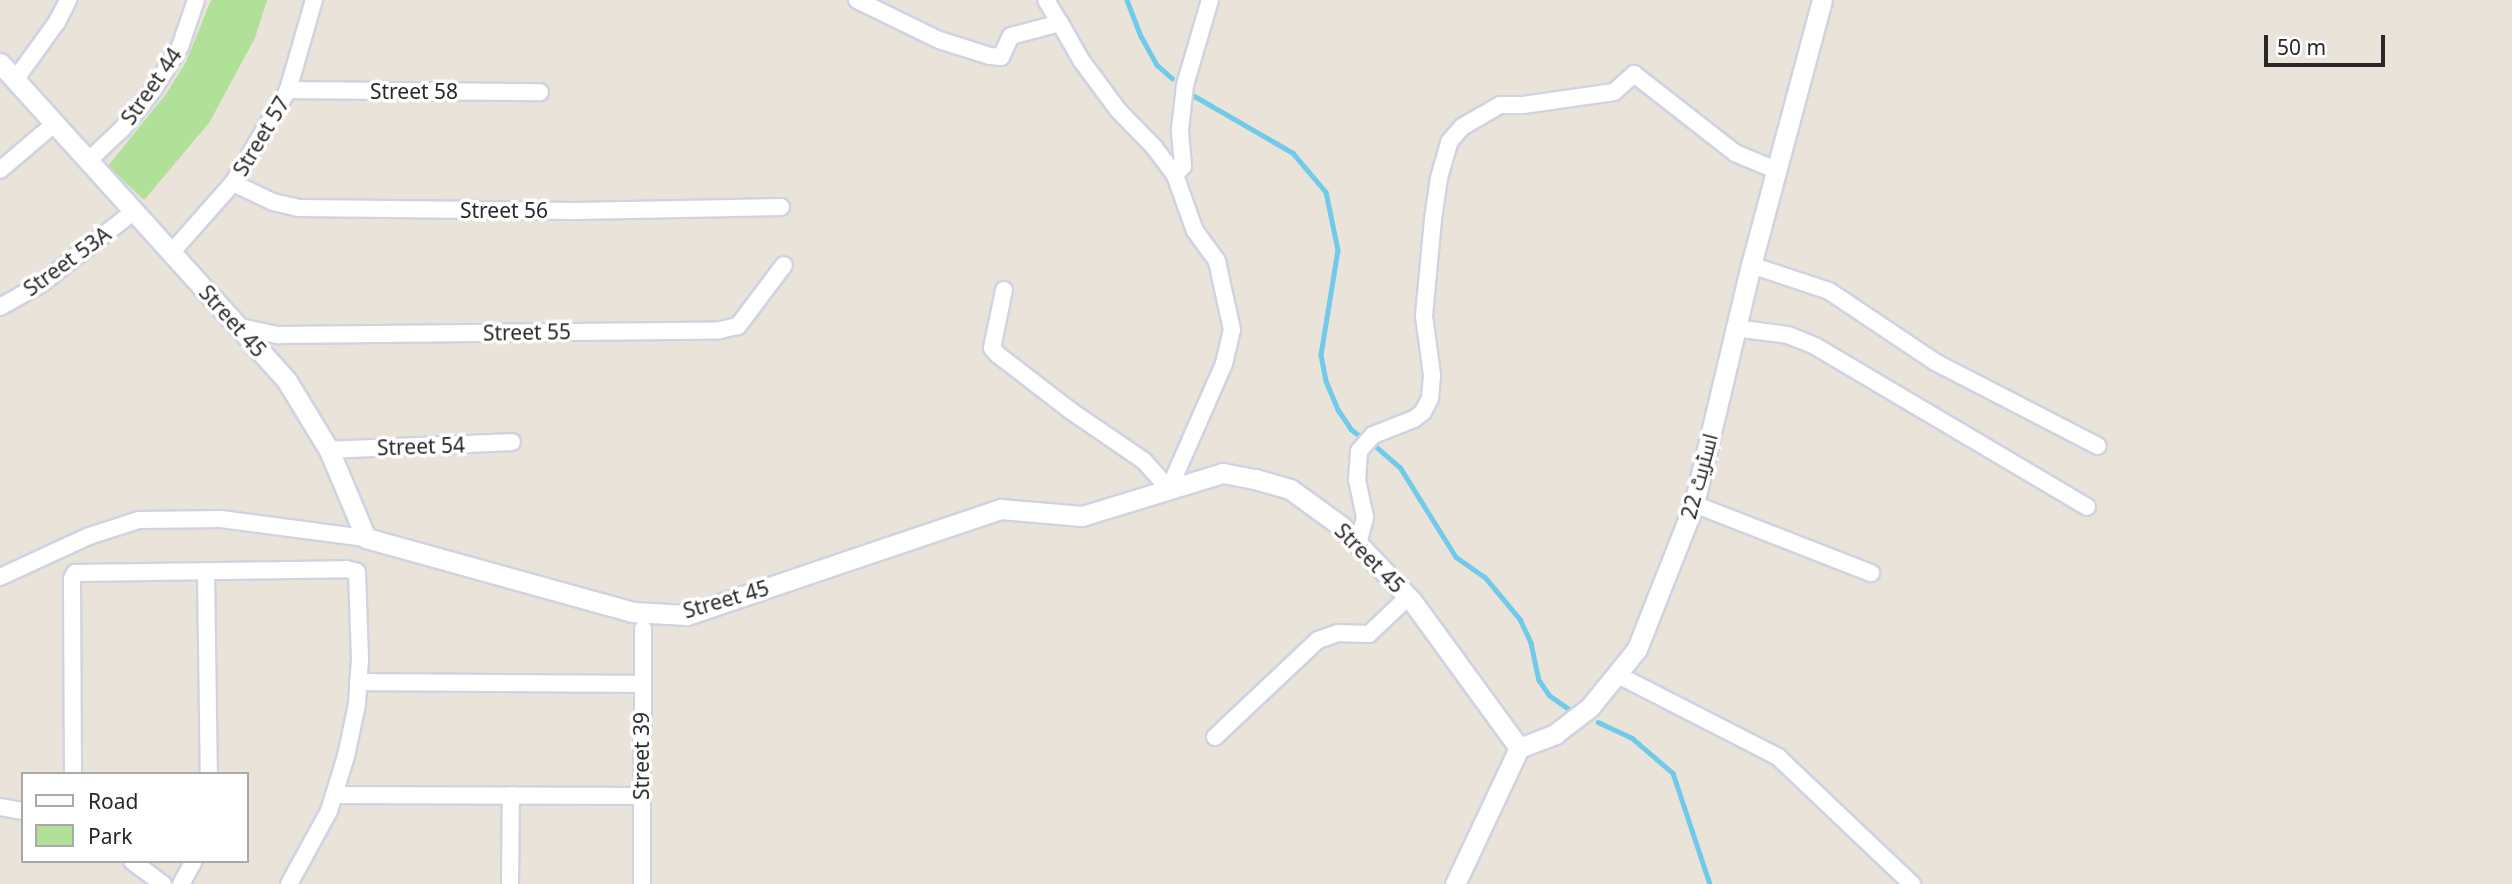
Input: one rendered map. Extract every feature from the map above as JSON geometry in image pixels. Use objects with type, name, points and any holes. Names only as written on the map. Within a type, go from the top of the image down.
[{"type":"street","points":[[15,80],[57,22],[68,0]]},
{"type":"street","name":"Street 44","points":[[88,161],[122,129],[153,90],[180,47],[196,0]]},
{"type":"street","name":"Street 57","points":[[172,253],[233,183],[288,90],[314,0]]},
{"type":"street","points":[[856,0],[939,40],[990,56],[1001,57],[1011,36],[1060,23]]},
{"type":"street","points":[[1004,290],[992,348],[1071,411],[1144,461],[1169,489],[1224,364],[1233,330],[1217,261],[1195,231],[1175,175],[1081,60],[1046,0]]},
{"type":"street","points":[[1175,175],[1184,166],[1180,129],[1185,85],[1210,0]]},
{"type":"street","name":"اسٹریٹ 22","points":[[1519,748],[1555,734],[1590,707],[1637,649],[1694,503],[1751,265],[1822,0]]},
{"type":"street","name":"Street 45","points":[[0,63],[287,381],[329,450],[366,538],[632,612],[687,615],[1001,509],[1082,516],[1223,473],[1290,489],[1341,526],[1408,597],[1519,748]]},
{"type":"street","points":[[1358,544],[1365,517],[1357,480],[1359,452],[1373,435],[1414,419],[1423,412],[1430,398],[1432,375],[1424,316],[1433,219],[1439,178],[1450,142],[1462,127],[1500,105],[1523,105],[1614,92],[1634,74],[1735,153],[1778,171]]},
{"type":"street","name":"Street 58","points":[[288,90],[540,92]]},
{"type":"street","points":[[0,170],[54,124]]},
{"type":"street","name":"Street 56","points":[[233,183],[273,202],[298,208],[575,211],[781,207]]},
{"type":"street","name":"Street 53A","points":[[0,307],[41,284],[133,212]]},
{"type":"street","name":"Street 55","points":[[240,327],[279,334],[720,330],[738,326],[784,265]]},
{"type":"street","points":[[1751,265],[1829,291],[1935,362],[2098,446]]},
{"type":"street","points":[[1735,328],[1788,335],[1815,346],[2087,507]]},
{"type":"street","name":"Street 54","points":[[329,450],[512,442]]},
{"type":"street","points":[[1694,503],[1871,573]]},
{"type":"street","points":[[0,577],[89,536],[139,520],[221,519],[366,538]]},
{"type":"street","points":[[73,772],[72,579],[75,573],[346,569],[357,572],[357,704],[334,795],[307,856],[289,884]]},
{"type":"street","points":[[206,571],[209,772]]},
{"type":"street","points":[[1214,737],[1318,640],[1338,633],[1368,634],[1408,597]]},
{"type":"street","name":"Street 39","points":[[642,884],[643,629]]},
{"type":"street","points":[[1618,675],[1778,757],[1912,884]]},
{"type":"street","points":[[358,682],[642,684]]},
{"type":"street","points":[[1455,884],[1519,748]]},
{"type":"street","points":[[334,795],[641,796]]},
{"type":"street","points":[[510,884],[511,795]]},
{"type":"street","points":[[0,807],[21,811]]},
{"type":"street","points":[[135,863],[163,884]]},
{"type":"street","points":[[181,884],[193,863]]},
{"type":"green space","points":[[211,0],[267,0],[255,38],[209,123],[144,200],[108,166],[166,94],[186,62]]},
{"type":"waterway","points":[[1127,0],[1141,36],[1157,65],[1172,78]]},
{"type":"waterway","points":[[1191,94],[1293,153],[1326,192],[1338,250],[1321,355],[1326,381],[1339,411],[1351,429],[1364,439]]},
{"type":"waterway","points":[[1372,443],[1400,467],[1456,557],[1485,577],[1520,619],[1531,643],[1539,680],[1549,695],[1573,712]]},
{"type":"waterway","points":[[1598,722],[1632,738],[1673,773],[1710,884]]}]
